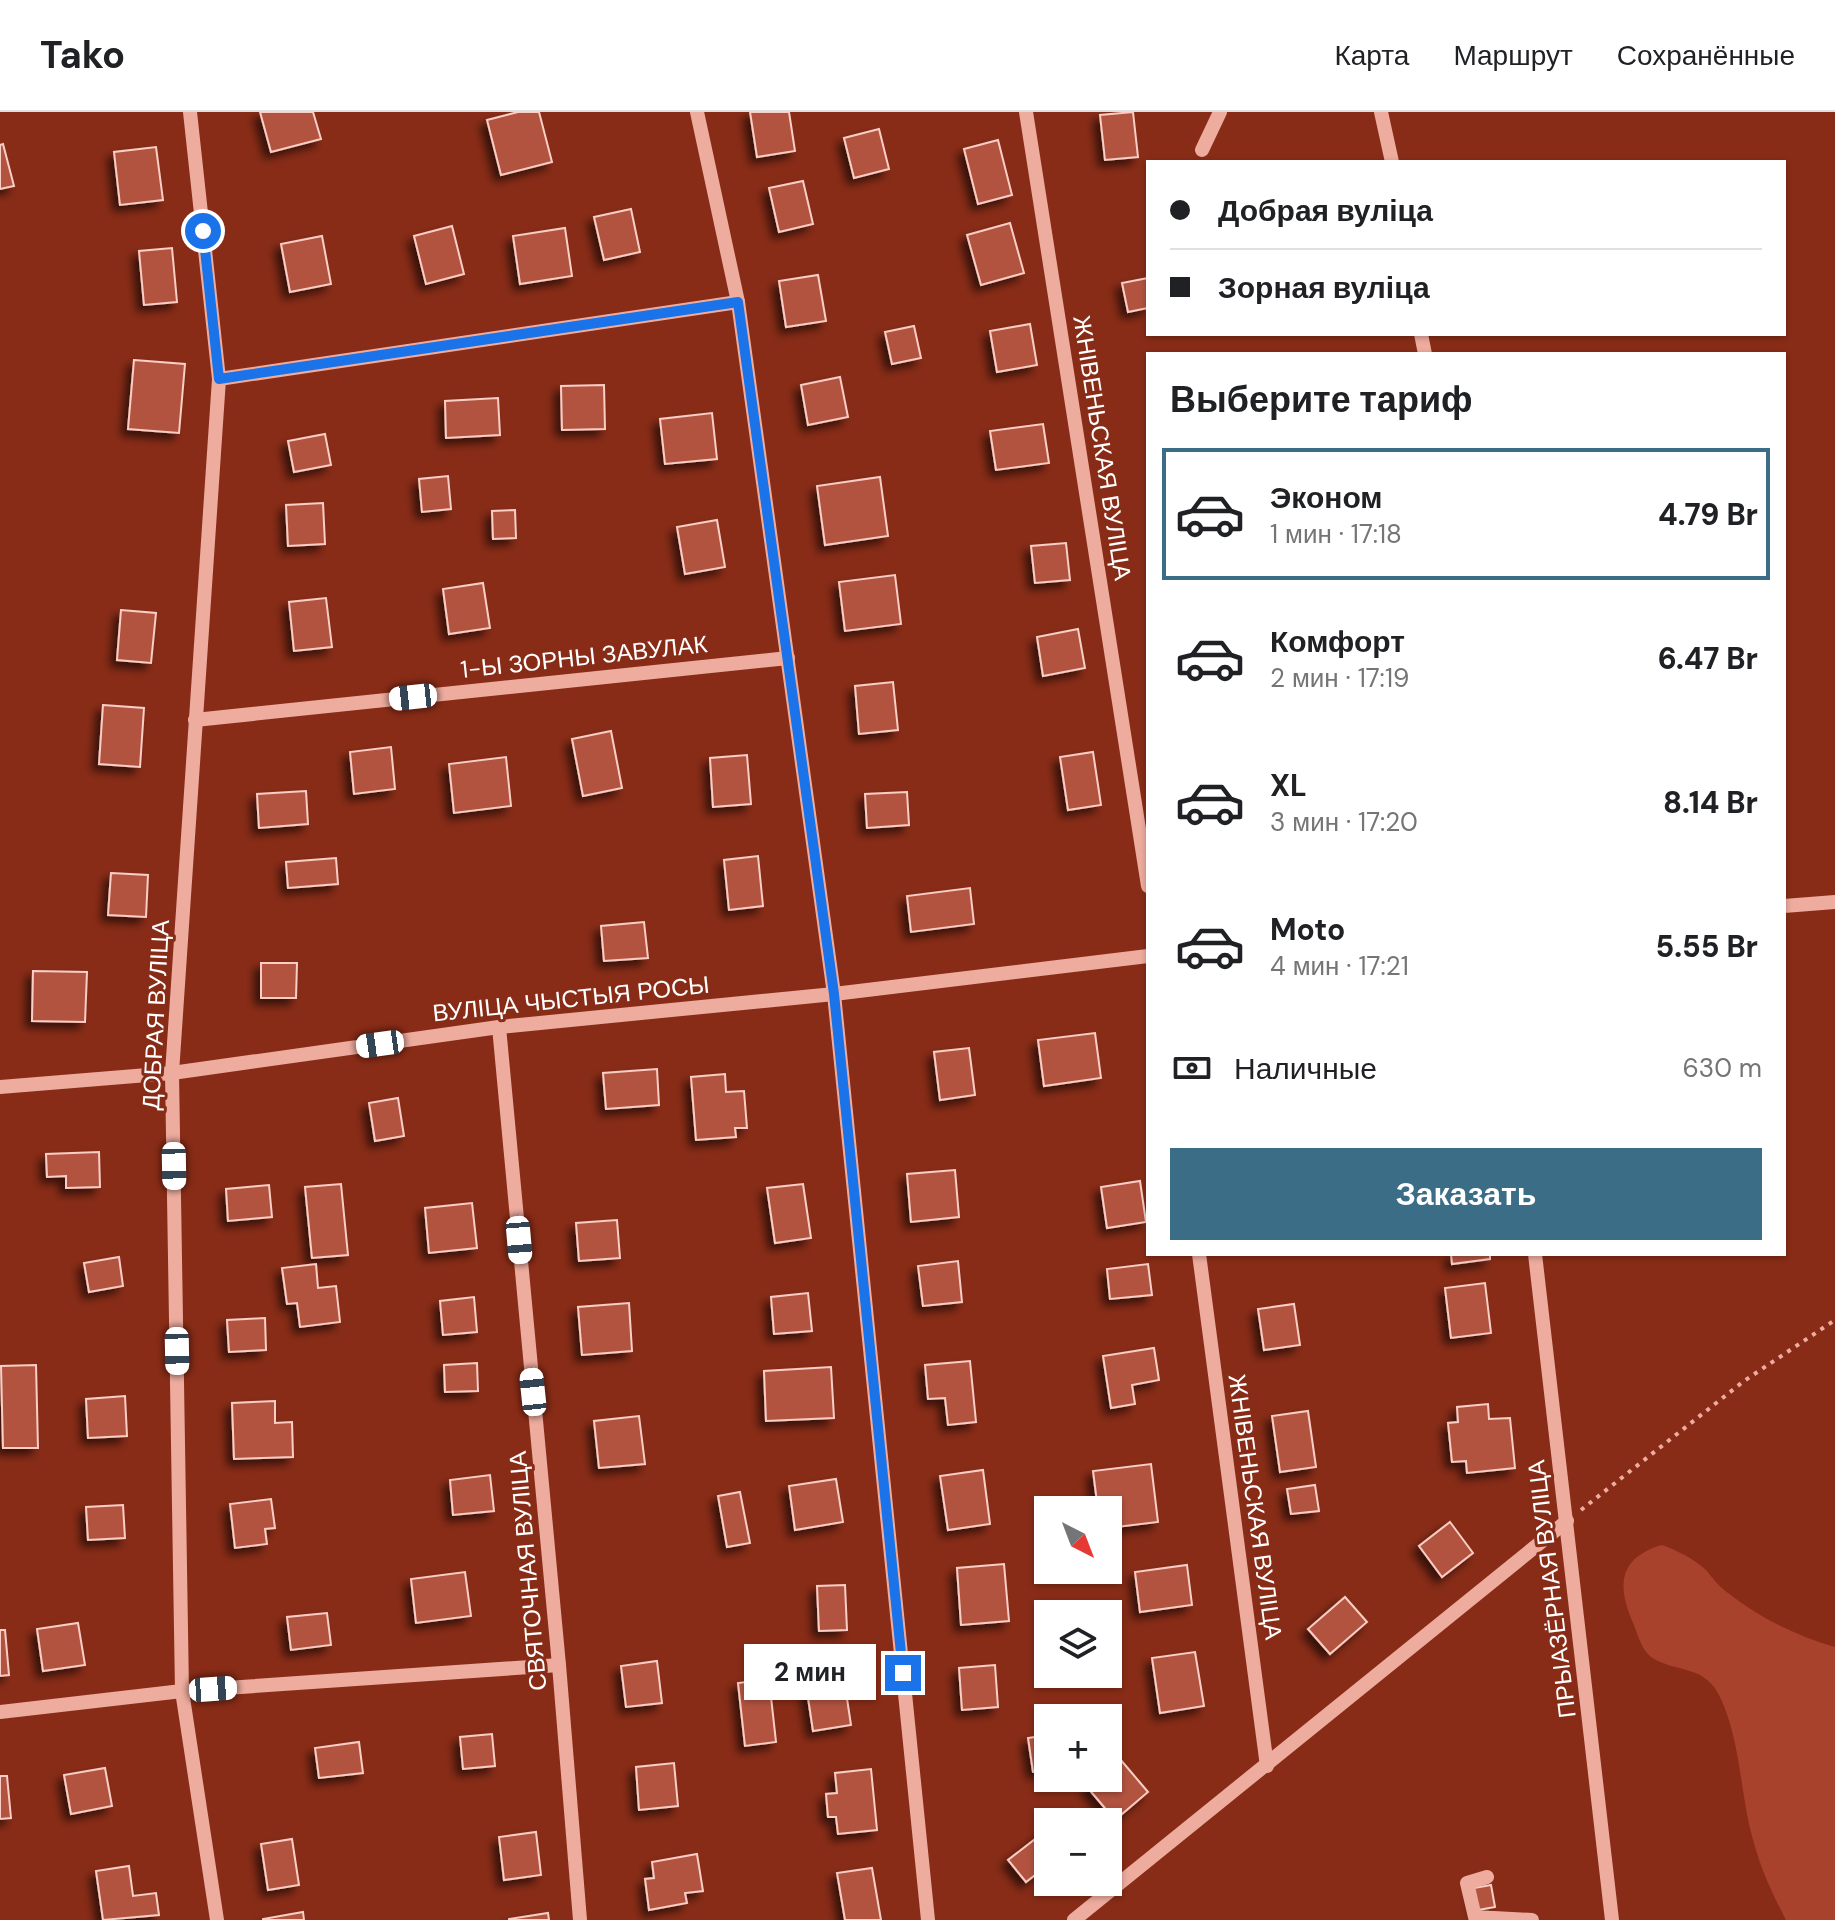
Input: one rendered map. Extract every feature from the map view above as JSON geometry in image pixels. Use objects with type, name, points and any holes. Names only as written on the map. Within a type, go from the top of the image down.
[{"type":"street","name":"ДОБРАЯ ВУЛІЦА","points":[[190,112],[219,379],[172,1073],[182,1691],[217,1920]]},
{"type":"street","points":[[697,112],[738,302],[834,994],[928,1920]]},
{"type":"street","name":"ЖНІВЕНЬСКАЯ ВУЛІЦА","points":[[1026,112],[1146,873]]},
{"type":"street","points":[[1202,150],[1220,112]]},
{"type":"street","points":[[1381,112],[1392,160]]},
{"type":"street","points":[[219,379],[738,302]]},
{"type":"street","name":"1-Ы ЗОРНЫ ЗАВУЛАК","points":[[195,720],[788,658]]},
{"type":"street","points":[[1786,906],[1835,902]]},
{"type":"street","name":"ВУЛІЦА ЧЫСТЫЯ РОСЫ","points":[[0,1087],[172,1073],[499,1027],[834,994],[1146,956]]},
{"type":"street","name":"СВЯТОЧНАЯ ВУЛІЦА","points":[[499,1027],[580,1920]]},
{"type":"street","name":"ЖНІВЕНЬСКАЯ ВУЛІЦА","points":[[1199,1256],[1267,1766]]},
{"type":"street","name":"ПРЫАЗЁРНАЯ ВУЛІЦА","points":[[1535,1256],[1612,1920]]},
{"type":"street","points":[[1074,1920],[1567,1521]]},
{"type":"street","points":[[0,1712],[182,1691],[559,1665]]},
{"type":"street","points":[[1487,1877],[1467,1883],[1475,1917],[1532,1920]]},
{"type":"path","points":[[1567,1521],[1744,1381],[1835,1320]]},
{"type":"shaded area","points":[[1662,1545],[1696,1562],[1725,1591],[1766,1618],[1792,1632],[1835,1647],[1835,1920],[1786,1920],[1756,1850],[1735,1745],[1721,1699],[1699,1674],[1661,1662],[1645,1651],[1628,1611],[1625,1576],[1636,1558]]},
{"type":"building","points":[[260,112],[313,112],[321,139],[271,152]]},
{"type":"building","points":[[518,112],[539,112],[552,162],[501,175],[487,120]]},
{"type":"building","points":[[750,112],[789,112],[795,151],[757,157]]},
{"type":"building","points":[[1133,112],[1138,157],[1105,160],[1100,115]]},
{"type":"building","points":[[879,129],[889,169],[854,178],[844,138]]},
{"type":"building","points":[[998,140],[1012,195],[978,204],[964,149]]},
{"type":"building","points":[[3,144],[14,186],[0,189],[0,145]]},
{"type":"building","points":[[156,147],[163,200],[120,205],[114,152]]},
{"type":"building","points":[[803,181],[813,224],[779,232],[769,188]]},
{"type":"building","points":[[631,209],[640,252],[604,260],[594,217]]},
{"type":"building","points":[[1010,223],[1024,273],[981,285],[967,235]]},
{"type":"building","points":[[452,226],[464,274],[426,284],[414,236]]},
{"type":"building","points":[[565,228],[572,276],[520,284],[513,236]]},
{"type":"building","points":[[322,236],[331,284],[290,292],[281,244]]},
{"type":"building","points":[[172,248],[177,302],[144,305],[139,251]]},
{"type":"building","points":[[818,275],[826,321],[786,327],[779,281]]},
{"type":"building","points":[[1146,278],[1146,308],[1128,312],[1122,283]]},
{"type":"building","points":[[1030,324],[1037,365],[997,372],[990,331]]},
{"type":"building","points":[[914,326],[921,358],[892,364],[885,332]]},
{"type":"building","points":[[134,360],[185,364],[179,433],[128,429]]},
{"type":"building","points":[[840,377],[848,417],[808,425],[801,385]]},
{"type":"building","points":[[604,385],[605,429],[562,430],[561,386]]},
{"type":"building","points":[[498,398],[500,435],[446,438],[445,401]]},
{"type":"building","points":[[712,413],[717,459],[665,464],[660,419]]},
{"type":"building","points":[[1043,424],[1049,463],[996,470],[990,431]]},
{"type":"building","points":[[325,434],[331,465],[294,472],[288,441]]},
{"type":"building","points":[[448,476],[451,509],[422,512],[419,479]]},
{"type":"building","points":[[880,477],[888,536],[825,545],[817,486]]},
{"type":"building","points":[[323,503],[325,544],[288,546],[286,505]]},
{"type":"building","points":[[515,510],[516,538],[493,539],[492,511]]},
{"type":"building","points":[[717,520],[725,567],[685,574],[677,527]]},
{"type":"building","points":[[1066,543],[1070,580],[1035,583],[1031,546]]},
{"type":"building","points":[[895,575],[901,624],[845,631],[839,582]]},
{"type":"building","points":[[483,583],[490,628],[449,634],[443,589]]},
{"type":"building","points":[[326,598],[332,647],[294,651],[289,602]]},
{"type":"building","points":[[121,610],[156,613],[151,663],[117,660]]},
{"type":"building","points":[[1078,629],[1085,668],[1043,676],[1037,637]]},
{"type":"building","points":[[893,682],[898,730],[859,734],[855,686]]},
{"type":"building","points":[[103,705],[144,708],[140,767],[99,764]]},
{"type":"building","points":[[611,731],[622,788],[583,796],[572,739]]},
{"type":"building","points":[[391,747],[395,789],[354,794],[350,752]]},
{"type":"building","points":[[1093,752],[1101,805],[1068,810],[1060,757]]},
{"type":"building","points":[[747,755],[751,804],[713,807],[710,758]]},
{"type":"building","points":[[506,757],[511,806],[454,813],[449,764]]},
{"type":"building","points":[[306,791],[308,824],[259,828],[257,794]]},
{"type":"building","points":[[907,792],[909,825],[867,828],[865,794]]},
{"type":"building","points":[[758,856],[763,906],[729,910],[724,860]]},
{"type":"building","points":[[336,858],[338,884],[288,888],[286,862]]},
{"type":"building","points":[[111,873],[148,875],[146,917],[108,915]]},
{"type":"building","points":[[970,888],[974,924],[911,932],[907,896]]},
{"type":"building","points":[[644,922],[648,958],[604,961],[601,926]]},
{"type":"building","points":[[261,963],[297,963],[296,998],[261,998]]},
{"type":"building","points":[[33,971],[87,972],[85,1022],[32,1021]]},
{"type":"building","points":[[1095,1033],[1101,1078],[1044,1086],[1038,1040]]},
{"type":"building","points":[[969,1048],[975,1095],[940,1100],[934,1052]]},
{"type":"building","points":[[657,1069],[659,1105],[606,1109],[603,1073]]},
{"type":"building","points":[[725,1074],[726,1092],[744,1091],[747,1128],[735,1128],[736,1137],[696,1140],[691,1077]]},
{"type":"building","points":[[398,1098],[404,1136],[375,1141],[369,1103]]},
{"type":"building","points":[[99,1152],[100,1187],[66,1188],[66,1176],[47,1177],[46,1154]]},
{"type":"building","points":[[955,1170],[959,1217],[911,1222],[907,1174]]},
{"type":"building","points":[[1140,1181],[1146,1222],[1107,1228],[1101,1187]]},
{"type":"building","points":[[341,1184],[348,1255],[312,1258],[305,1187]]},
{"type":"building","points":[[803,1184],[811,1238],[775,1243],[767,1188]]},
{"type":"building","points":[[269,1185],[272,1217],[228,1221],[226,1189]]},
{"type":"building","points":[[472,1203],[477,1248],[429,1253],[425,1208]]},
{"type":"building","points":[[617,1220],[620,1258],[579,1261],[576,1223]]},
{"type":"building","points":[[1451,1256],[1490,1256],[1490,1259],[1452,1264]]},
{"type":"building","points":[[119,1257],[123,1286],[89,1292],[84,1263]]},
{"type":"building","points":[[958,1261],[962,1302],[923,1306],[918,1266]]},
{"type":"building","points":[[316,1264],[318,1288],[336,1286],[340,1322],[300,1327],[297,1303],[287,1304],[282,1268]]},
{"type":"building","points":[[1148,1264],[1152,1295],[1110,1299],[1107,1269]]},
{"type":"building","points":[[1485,1283],[1491,1333],[1451,1338],[1445,1288]]},
{"type":"building","points":[[808,1293],[812,1331],[774,1334],[771,1297]]},
{"type":"building","points":[[474,1297],[477,1332],[443,1335],[440,1301]]},
{"type":"building","points":[[629,1303],[632,1351],[582,1355],[578,1307]]},
{"type":"building","points":[[1294,1304],[1300,1345],[1264,1350],[1258,1309]]},
{"type":"building","points":[[265,1318],[266,1350],[229,1352],[227,1320]]},
{"type":"building","points":[[1154,1348],[1159,1380],[1132,1385],[1135,1404],[1111,1408],[1103,1356]]},
{"type":"building","points":[[970,1361],[976,1422],[948,1425],[945,1398],[928,1399],[925,1365]]},
{"type":"building","points":[[477,1363],[478,1391],[445,1392],[444,1365]]},
{"type":"building","points":[[36,1365],[38,1448],[3,1448],[1,1366]]},
{"type":"building","points":[[831,1367],[834,1418],[766,1421],[764,1371]]},
{"type":"building","points":[[125,1396],[127,1436],[88,1438],[86,1399]]},
{"type":"building","points":[[275,1401],[275,1423],[292,1422],[293,1457],[234,1459],[232,1403]]},
{"type":"building","points":[[1488,1404],[1489,1419],[1510,1418],[1515,1468],[1467,1473],[1466,1461],[1452,1462],[1448,1423],[1458,1422],[1457,1407]]},
{"type":"building","points":[[1308,1411],[1316,1467],[1280,1472],[1272,1416]]},
{"type":"building","points":[[639,1416],[645,1464],[599,1468],[594,1421]]},
{"type":"building","points":[[1151,1464],[1158,1522],[1122,1526],[1122,1496],[1096,1496],[1093,1471]]},
{"type":"building","points":[[983,1470],[990,1524],[948,1530],[940,1476]]},
{"type":"building","points":[[490,1475],[494,1511],[453,1515],[450,1480]]},
{"type":"building","points":[[836,1479],[843,1522],[795,1530],[789,1486]]},
{"type":"building","points":[[1315,1485],[1319,1511],[1291,1514],[1287,1489]]},
{"type":"building","points":[[740,1492],[750,1543],[727,1547],[718,1496]]},
{"type":"building","points":[[271,1499],[275,1528],[265,1529],[267,1544],[235,1548],[230,1504]]},
{"type":"building","points":[[123,1505],[125,1538],[88,1540],[86,1507]]},
{"type":"building","points":[[1450,1522],[1473,1553],[1442,1577],[1419,1546]]},
{"type":"building","points":[[1004,1564],[1009,1621],[961,1625],[957,1568]]},
{"type":"building","points":[[1187,1565],[1192,1605],[1140,1612],[1135,1572]]},
{"type":"building","points":[[465,1572],[471,1616],[416,1623],[411,1579]]},
{"type":"building","points":[[845,1585],[847,1630],[819,1631],[817,1586]]},
{"type":"building","points":[[1345,1597],[1367,1622],[1330,1654],[1308,1629]]},
{"type":"building","points":[[327,1613],[331,1645],[291,1650],[287,1617]]},
{"type":"building","points":[[78,1623],[85,1665],[43,1671],[37,1629]]},
{"type":"building","points":[[0,1630],[5,1630],[9,1675],[0,1676]]},
{"type":"building","points":[[1195,1652],[1204,1706],[1160,1713],[1152,1658]]},
{"type":"building","points":[[657,1661],[662,1703],[626,1707],[621,1666]]},
{"type":"building","points":[[995,1665],[998,1707],[962,1710],[959,1668]]},
{"type":"building","points":[[843,1672],[851,1725],[813,1731],[805,1678]]},
{"type":"building","points":[[769,1679],[776,1742],[745,1746],[738,1683]]},
{"type":"building","points":[[492,1734],[495,1766],[463,1769],[460,1737]]},
{"type":"building","points":[[1034,1737],[1034,1772],[1033,1772],[1028,1738]]},
{"type":"building","points":[[359,1742],[363,1773],[319,1778],[315,1748]]},
{"type":"building","points":[[1122,1761],[1148,1792],[1122,1814],[1122,1808],[1105,1808],[1091,1792],[1122,1792]]},
{"type":"building","points":[[674,1763],[678,1806],[639,1810],[636,1767]]},
{"type":"building","points":[[105,1768],[112,1806],[71,1814],[64,1775]]},
{"type":"building","points":[[871,1769],[877,1830],[838,1834],[836,1817],[828,1817],[826,1794],[837,1793],[835,1773]]},
{"type":"building","points":[[0,1776],[7,1776],[11,1818],[0,1819]]},
{"type":"building","points":[[536,1832],[541,1875],[504,1880],[499,1837]]},
{"type":"building","points":[[292,1839],[299,1885],[268,1890],[261,1844]]},
{"type":"building","points":[[1034,1840],[1034,1876],[1026,1882],[1008,1860]]},
{"type":"building","points":[[697,1854],[703,1891],[685,1893],[687,1903],[649,1910],[645,1879],[654,1878],[652,1862]]},
{"type":"building","points":[[129,1866],[133,1896],[156,1893],[159,1915],[103,1920],[96,1871]]},
{"type":"building","points":[[872,1868],[881,1920],[845,1920],[837,1873]]},
{"type":"building","points":[[1491,1885],[1495,1907],[1478,1910],[1474,1888]]},
{"type":"building","points":[[303,1912],[304,1920],[263,1920],[263,1919]]},
{"type":"building","points":[[548,1913],[549,1920],[509,1920],[509,1919]]},
{"type":"route","points":[[203,231],[219,379],[738,302],[834,994],[903,1673]]}]
